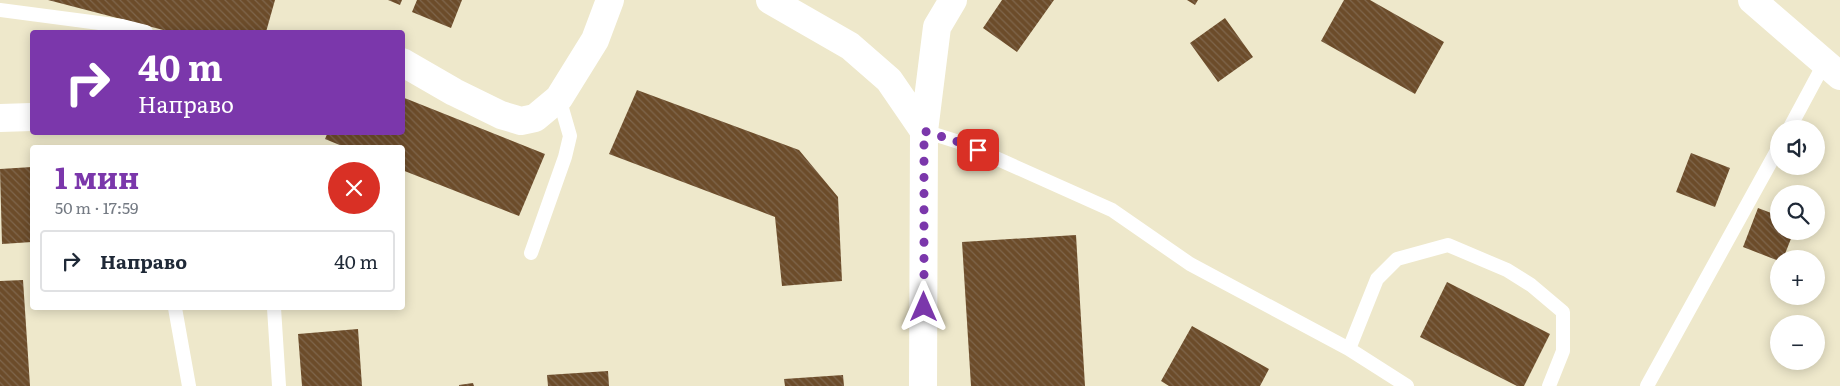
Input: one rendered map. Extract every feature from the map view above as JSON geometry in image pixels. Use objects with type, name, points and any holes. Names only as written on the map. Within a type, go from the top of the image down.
[{"type":"street","points":[[405,64],[454,92],[501,115],[521,121],[534,118],[559,98],[595,40],[610,0]]},
{"type":"street","points":[[770,0],[850,46],[890,80],[924,131]]},
{"type":"street","points":[[923,386],[924,131],[937,26],[953,0]]},
{"type":"street","points":[[1752,0],[1832,69]]},
{"type":"street","points":[[0,118],[30,117]]},
{"type":"lane","points":[[0,10],[122,26],[138,30]]},
{"type":"lane","points":[[1795,120],[1832,69]]},
{"type":"lane","points":[[531,253],[565,157],[570,136],[559,98]]},
{"type":"lane","points":[[924,131],[962,143],[1112,210],[1190,264],[1349,349],[1407,386]]},
{"type":"lane","points":[[1647,386],[1770,163]]},
{"type":"lane","points":[[1349,349],[1377,278],[1397,258],[1448,245],[1507,270],[1531,285],[1563,312],[1563,351],[1549,386]]},
{"type":"lane","points":[[175,310],[189,386]]},
{"type":"lane","points":[[274,310],[279,386]]},
{"type":"building","points":[[48,0],[275,0],[267,30],[163,30]]},
{"type":"building","points":[[388,0],[402,0],[400,5]]},
{"type":"building","points":[[417,0],[462,0],[451,28],[412,12]]},
{"type":"building","points":[[1002,0],[1054,0],[1017,52],[983,28]]},
{"type":"building","points":[[1187,0],[1198,0],[1195,5]]},
{"type":"building","points":[[1344,0],[1370,0],[1444,42],[1415,94],[1321,41]]},
{"type":"building","points":[[1225,18],[1253,57],[1218,82],[1190,43]]},
{"type":"building","points":[[637,90],[799,150],[838,197],[842,281],[782,286],[775,217],[609,154]]},
{"type":"building","points":[[405,98],[545,154],[519,216],[405,171],[405,145],[340,145],[325,139],[327,135],[405,135]]},
{"type":"building","points":[[1691,153],[1730,168],[1715,207],[1676,192]]},
{"type":"building","points":[[30,167],[30,242],[2,244],[0,169]]},
{"type":"building","points":[[1758,208],[1770,213],[1770,240],[1790,240],[1787,250],[1770,250],[1770,258],[1743,247]]},
{"type":"building","points":[[1076,235],[1085,386],[971,386],[962,242]]},
{"type":"building","points":[[23,280],[30,386],[0,386],[0,281]]},
{"type":"building","points":[[1447,282],[1550,334],[1524,386],[1517,386],[1420,337]]},
{"type":"building","points":[[1192,326],[1269,369],[1260,386],[1169,386],[1161,381]]},
{"type":"building","points":[[358,329],[362,386],[302,386],[298,334]]},
{"type":"building","points":[[608,371],[609,386],[548,386],[547,375]]},
{"type":"building","points":[[843,375],[844,386],[785,386],[784,379]]},
{"type":"building","points":[[473,383],[474,386],[459,386],[459,385]]},
{"type":"route","points":[[924,307],[924,131],[978,150]]}]
